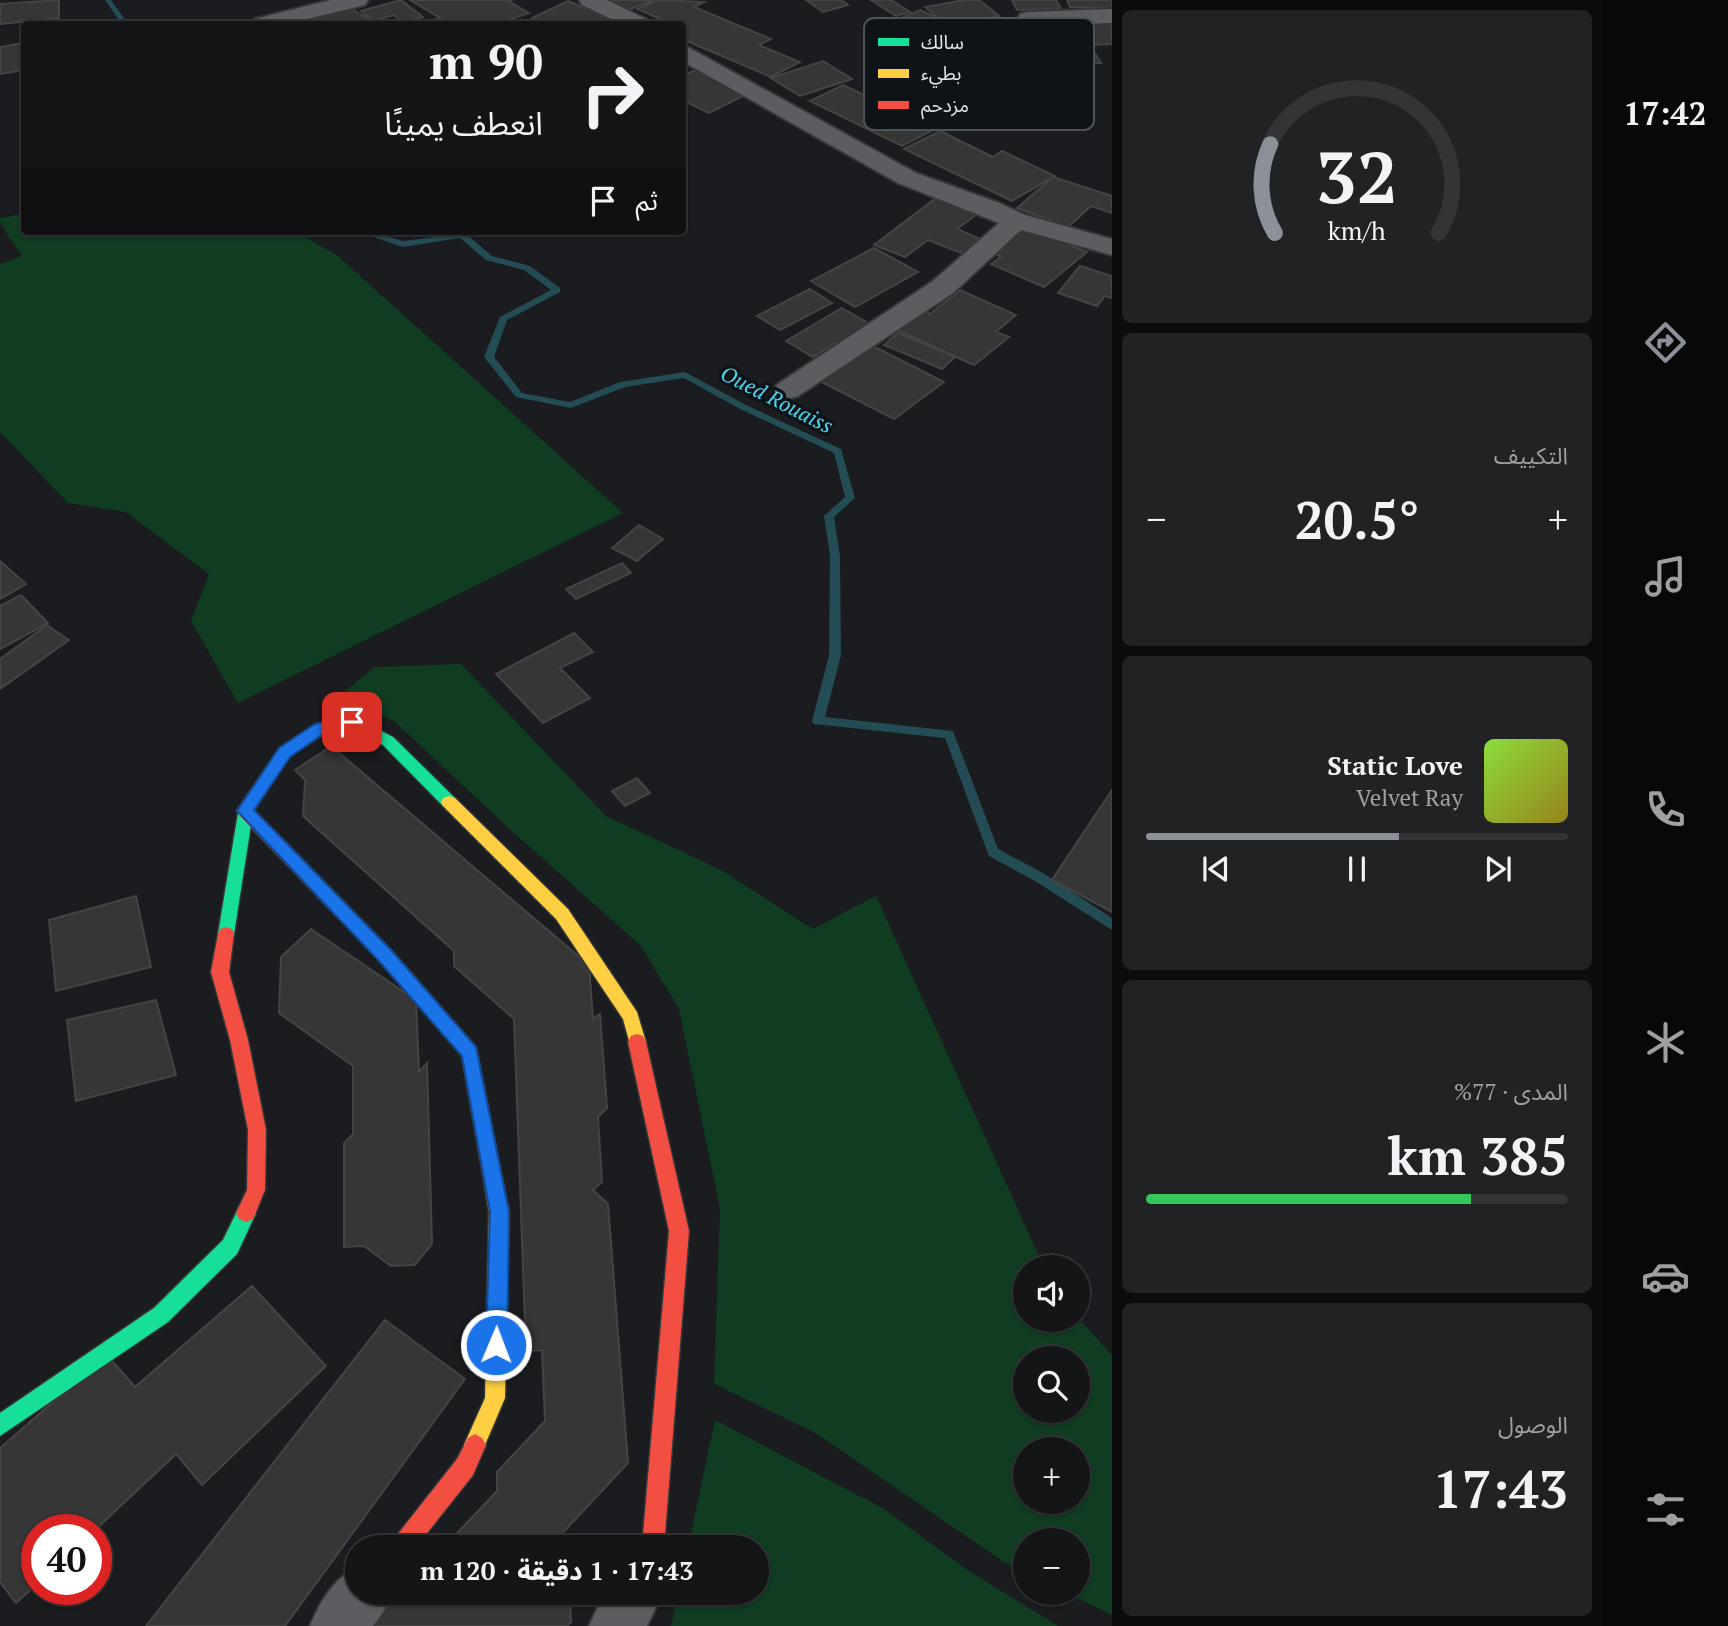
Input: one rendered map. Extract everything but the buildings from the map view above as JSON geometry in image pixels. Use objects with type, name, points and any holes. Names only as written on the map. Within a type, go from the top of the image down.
[{"type":"street","points":[[275,21],[357,0]]},
{"type":"street","points":[[590,0],[632,21]]},
{"type":"street","points":[[1056,18],[1112,16]]},
{"type":"street","points":[[690,63],[907,178],[990,208],[1016,221],[1112,247]]},
{"type":"street","points":[[789,390],[943,287],[1016,221]]},
{"type":"street","points":[[0,1426],[161,1315],[230,1247],[256,1190],[257,1130],[239,1040],[220,972],[245,811],[285,752],[321,728],[352,722],[388,741],[562,914],[631,1017],[679,1231],[654,1535]]},
{"type":"street","points":[[245,811],[385,956],[470,1053],[499,1212],[495,1398],[465,1467],[411,1535]]},
{"type":"street","points":[[338,1626],[355,1605]]},
{"type":"street","points":[[617,1626],[629,1605]]},
{"type":"green space","points":[[21,214],[21,235],[302,235],[338,256],[623,513],[238,703],[191,621],[209,574],[126,512],[68,503],[0,432],[0,264],[22,256],[0,223],[0,218]]},
{"type":"green space","points":[[461,664],[606,816],[721,870],[813,929],[876,896],[1039,1255],[1013,1255],[1013,1332],[1090,1331],[1112,1355],[1112,1615],[1090,1604],[1090,1528],[1013,1528],[1013,1567],[814,1432],[714,1384],[720,1209],[679,1009],[641,946],[394,721],[339,696],[374,667]]},
{"type":"green space","points":[[715,1420],[884,1509],[966,1569],[1013,1598],[1013,1605],[1024,1605],[1058,1626],[671,1626],[675,1605],[769,1605],[769,1535],[691,1535]]},
{"type":"waterway","name":"Oued Rouaiss","points":[[108,0],[123,21]]},
{"type":"waterway","name":"Oued Rouaiss","points":[[373,235],[403,244],[462,235]]},
{"type":"waterway","name":"Oued Rouaiss","points":[[462,235],[489,258],[527,268],[557,290],[503,319],[489,357],[519,395],[571,405],[623,384],[685,375],[743,407],[838,451],[850,498],[829,516],[835,556],[835,655],[818,721],[949,734],[993,852],[1039,877],[1112,925]]},
{"type":"traffic: fast","points":[[226,934],[245,811],[285,752],[321,728],[352,722],[388,741],[449,802]]},
{"type":"traffic: fast","points":[[0,1426],[161,1315],[230,1247],[246,1213]]},
{"type":"traffic: slow","points":[[449,802],[562,914],[631,1017],[637,1042]]},
{"type":"traffic: slow","points":[[475,1445],[495,1398],[499,1212],[490,1163]]},
{"type":"traffic: jam","points":[[245,811],[385,955],[470,1053],[490,1163]]},
{"type":"traffic: jam","points":[[226,934],[220,972],[239,1040],[257,1130],[256,1190],[246,1213]]},
{"type":"traffic: jam","points":[[637,1042],[679,1231],[654,1535]]},
{"type":"traffic: jam","points":[[411,1535],[465,1467],[475,1445]]},
{"type":"route","points":[[352,722],[321,728],[285,752],[245,811],[385,956],[470,1053],[499,1212],[496,1345]]}]
